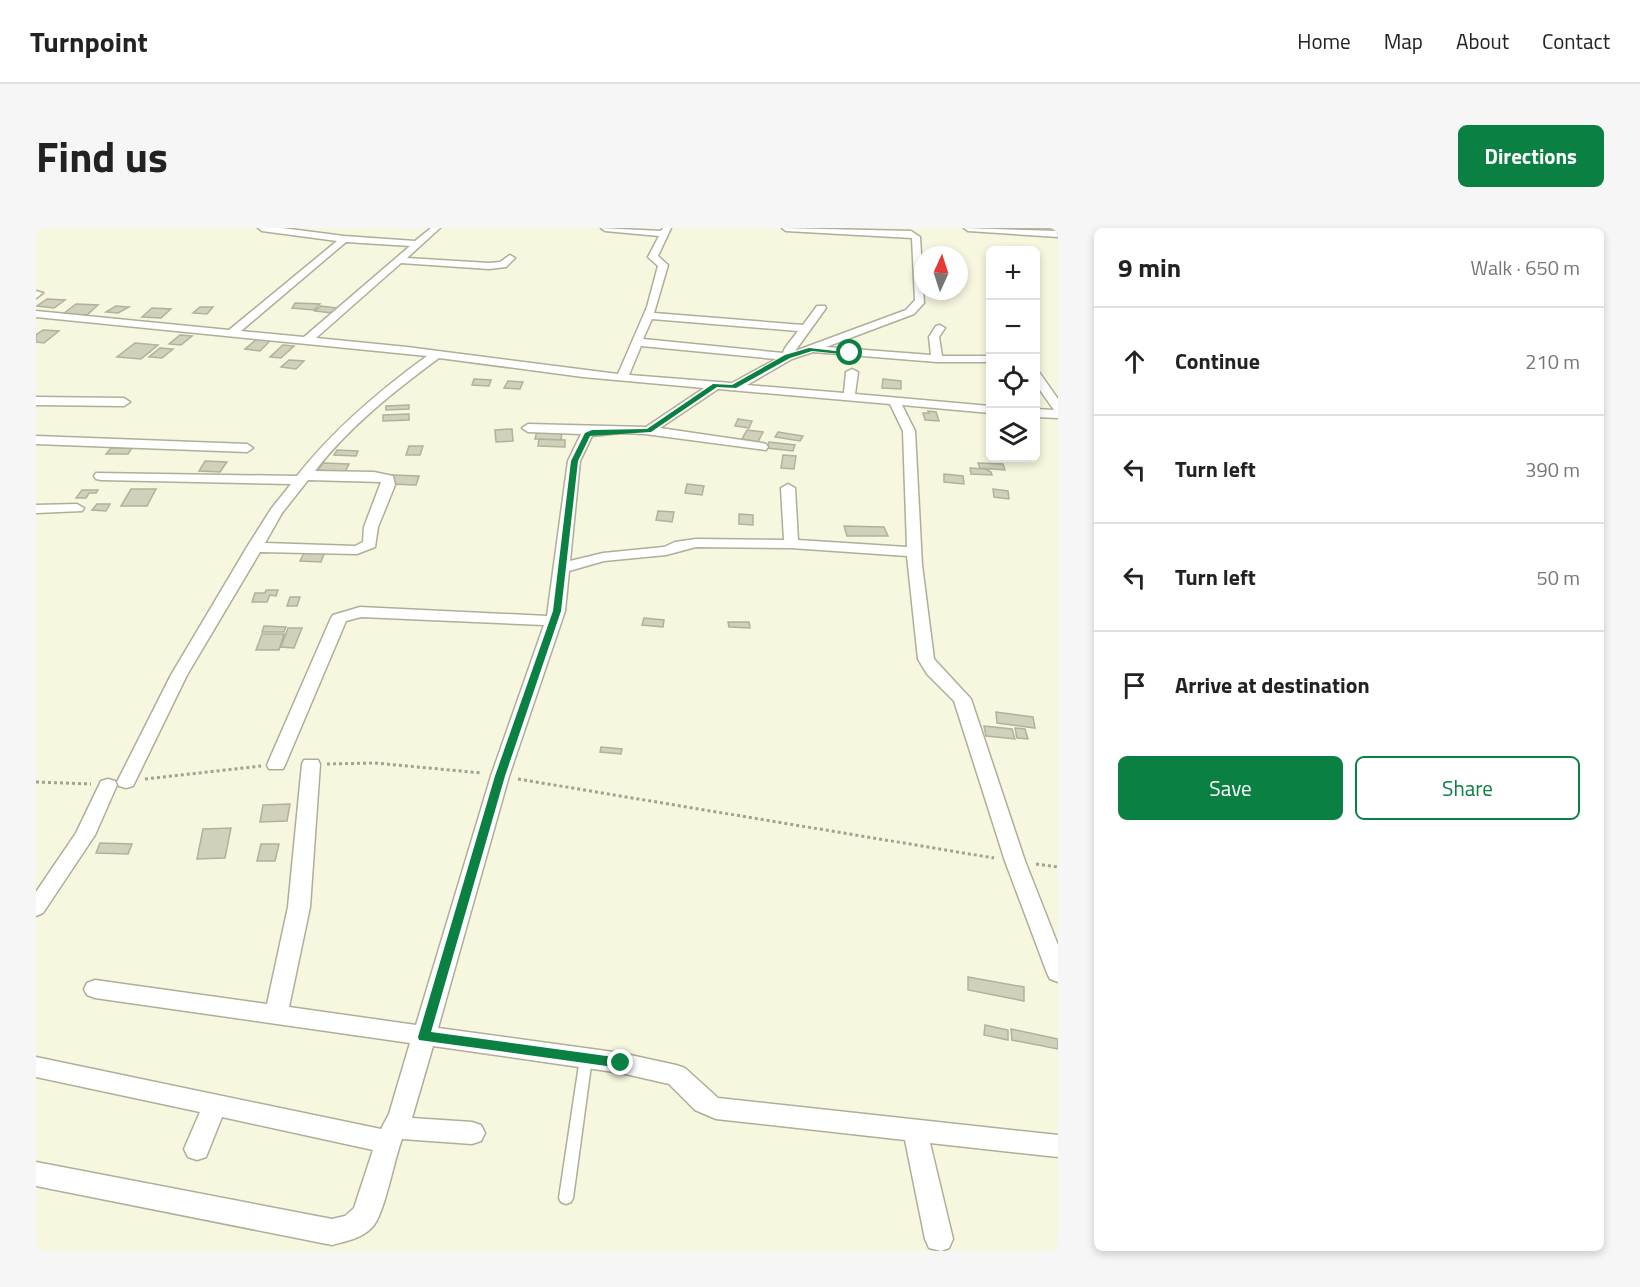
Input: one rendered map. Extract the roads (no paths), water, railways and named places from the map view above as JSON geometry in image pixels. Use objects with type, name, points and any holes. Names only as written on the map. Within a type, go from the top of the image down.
[{"type":"street","points":[[262,228],[344,239],[417,244]]},
{"type":"street","points":[[307,340],[436,228]]},
{"type":"street","points":[[605,228],[665,231],[653,257],[663,265],[648,316],[622,377]]},
{"type":"street","points":[[734,387],[788,357],[910,312],[920,301],[916,237],[911,234],[786,228]]},
{"type":"street","points":[[968,228],[1058,234]]},
{"type":"street","points":[[234,332],[344,239]]},
{"type":"street","points":[[399,260],[489,266],[503,265],[510,258]]},
{"type":"street","points":[[788,357],[790,348],[821,308]]},
{"type":"street","points":[[36,314],[407,350],[622,377],[986,409]]},
{"type":"street","points":[[648,316],[805,328]]},
{"type":"street","points":[[937,359],[934,337],[940,328]]},
{"type":"street","points":[[637,342],[788,357]]},
{"type":"street","points":[[811,349],[937,359],[986,359]]},
{"type":"street","points":[[36,908],[117,783],[276,512],[327,447],[396,384],[435,355]]},
{"type":"street","points":[[849,397],[852,372]]},
{"type":"street","points":[[1040,381],[1058,408]]},
{"type":"street","points":[[648,431],[716,385]]},
{"type":"street","points":[[36,401],[124,402]]},
{"type":"street","points":[[895,402],[909,431],[914,552],[926,659],[962,699],[1016,861],[1058,973]]},
{"type":"street","points":[[1040,412],[1058,414]]},
{"type":"street","points":[[528,428],[648,431],[762,447]]},
{"type":"street","points":[[36,1174],[332,1232],[352,1227],[364,1216],[401,1115],[500,776],[557,611],[574,461],[587,435],[596,431]]},
{"type":"street","points":[[36,440],[247,448]]},
{"type":"street","points":[[101,476],[374,476],[388,479],[388,485],[371,527],[370,544],[357,550],[254,547]]},
{"type":"street","points":[[788,488],[791,544]]},
{"type":"street","points":[[36,509],[77,508]]},
{"type":"street","points":[[562,568],[624,553],[666,551],[688,543],[791,544],[914,552]]},
{"type":"street","points":[[276,765],[339,618],[360,612],[554,621]]},
{"type":"street","points":[[276,1015],[298,907],[311,764]]},
{"type":"street","points":[[95,989],[621,1063],[676,1075],[704,1103],[716,1108],[1058,1146]]},
{"type":"street","points":[[36,1067],[215,1105],[392,1135],[472,1133]]},
{"type":"street","points":[[197,1149],[215,1105]]},
{"type":"street","points":[[915,1130],[939,1239]]},
{"type":"lane","points":[[566,1198],[586,1058]]}]
